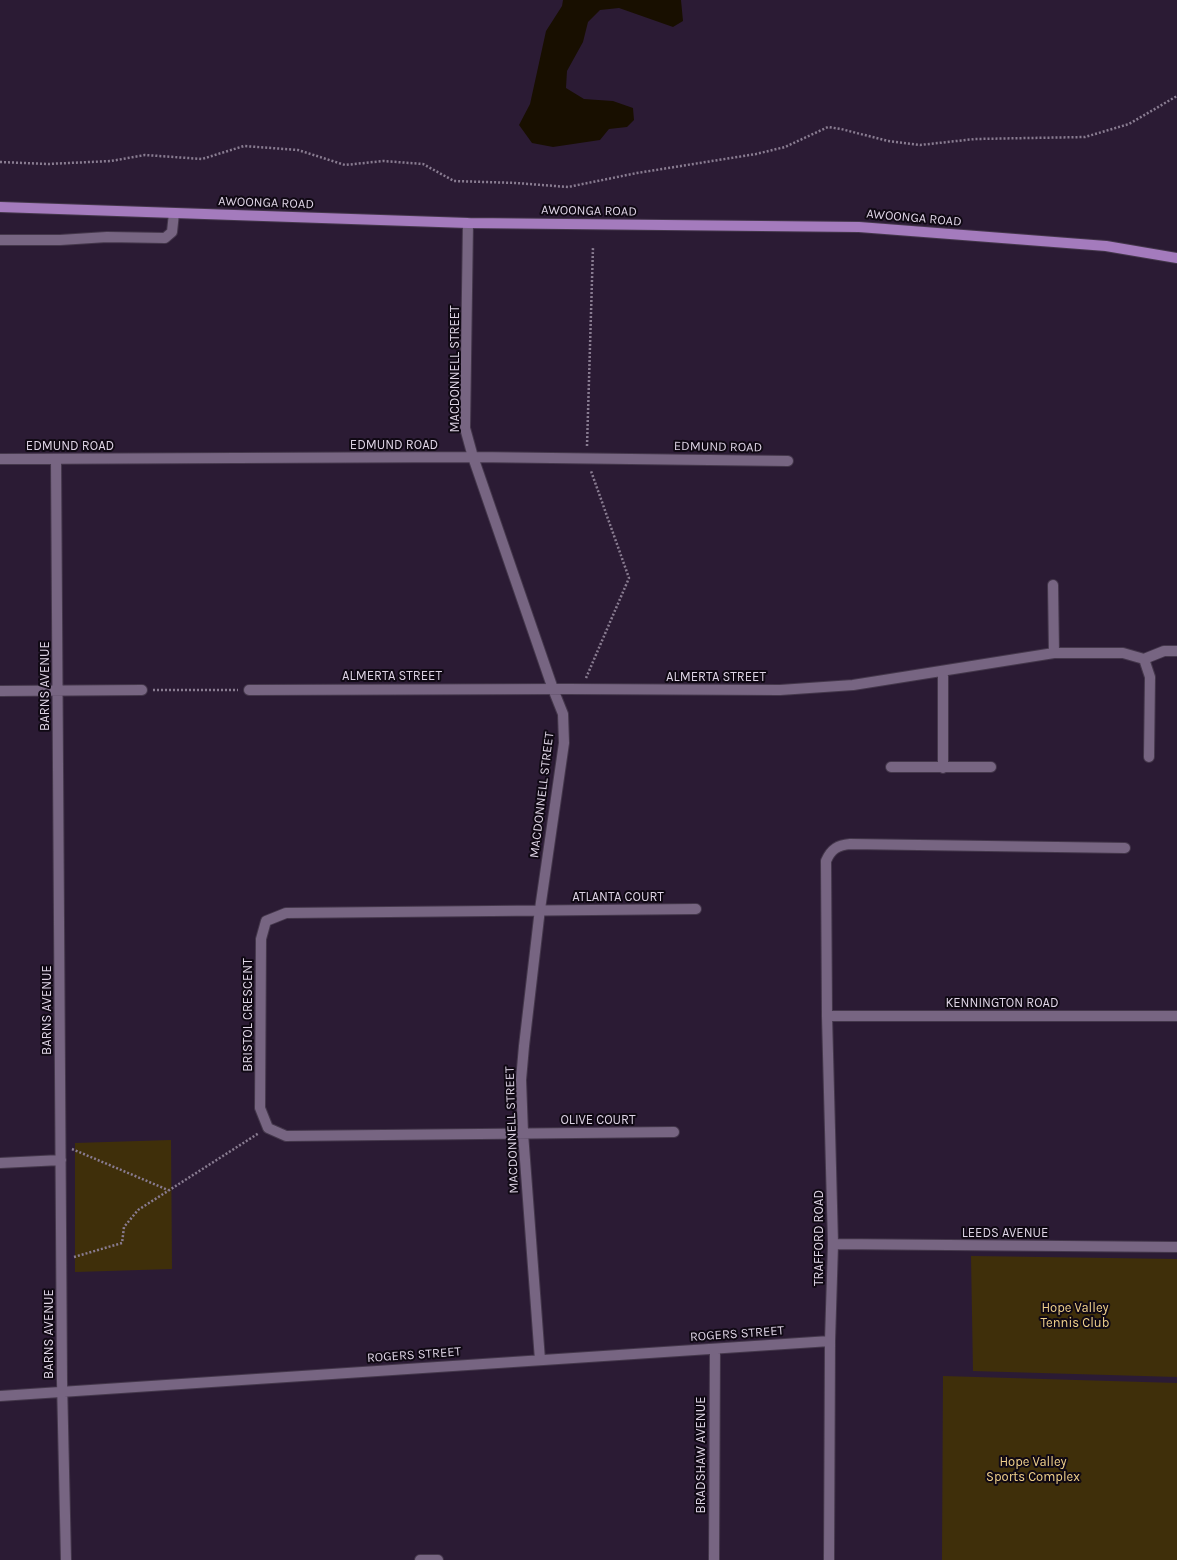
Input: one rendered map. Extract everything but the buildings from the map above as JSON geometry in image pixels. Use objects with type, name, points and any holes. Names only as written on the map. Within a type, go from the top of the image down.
[{"type":"main road","name":"AWOONGA ROAD","points":[[0,207],[468,223],[859,226],[1106,246],[1177,258]]},
{"type":"street","points":[[0,240],[60,240],[107,236],[165,238],[172,232],[174,213]]},
{"type":"street","name":"MACDONNELL STREET","points":[[468,223],[465,428],[473,458],[563,714],[564,743],[540,909],[521,1080],[523,1133],[540,1360]]},
{"type":"street","name":"EDMUND ROAD","points":[[0,459],[587,458],[788,461]]},
{"type":"street","name":"BARNS AVENUE","points":[[56,459],[62,1392],[66,1560]]},
{"type":"street","points":[[1053,585],[1054,654]]},
{"type":"street","points":[[1149,757],[1150,677],[1144,659],[1164,651],[1177,651]]},
{"type":"street","name":"ALMERTA STREET","points":[[249,690],[780,690],[853,685],[1054,654],[1123,653],[1144,659]]},
{"type":"street","points":[[943,671],[943,768]]},
{"type":"street","points":[[0,691],[142,690]]},
{"type":"street","points":[[891,767],[991,768]]},
{"type":"street","name":"TRAFFORD ROAD","points":[[829,1560],[830,1341],[833,1244],[827,1016],[826,861],[830,852],[840,845],[850,844],[1125,848]]},
{"type":"street","name":"ATLANTA COURT","points":[[540,909],[696,909]]},
{"type":"street","name":"BRISTOL CRESCENT","points":[[268,1128],[260,1108],[261,939],[266,921],[286,913],[540,909]]},
{"type":"street","name":"KENNINGTON ROAD","points":[[827,1016],[1177,1016]]},
{"type":"street","points":[[268,1128],[286,1136],[523,1133]]},
{"type":"street","name":"OLIVE COURT","points":[[523,1133],[674,1132]]},
{"type":"street","points":[[0,1163],[61,1160]]},
{"type":"street","name":"LEEDS AVENUE","points":[[833,1244],[1177,1247]]},
{"type":"street","name":"ROGERS STREET","points":[[0,1396],[830,1341]]},
{"type":"street","name":"BRADSHAW AVENUE","points":[[714,1560],[715,1349]]},
{"type":"street","points":[[420,1560],[438,1560]]},
{"type":"path","points":[[0,162],[48,164],[110,161],[145,155],[202,159],[244,146],[298,150],[346,165],[383,161],[422,164],[454,181],[568,187],[637,173],[756,154],[785,147],[828,127],[888,141],[920,145],[975,139],[1085,137],[1129,124],[1177,96]]},
{"type":"path","points":[[581,689],[629,578],[587,458],[593,247]]},
{"type":"path","points":[[142,690],[249,690]]},
{"type":"path","points":[[62,1260],[122,1243],[124,1227],[138,1210],[268,1128]]},
{"type":"path","points":[[61,1144],[169,1190]]},
{"type":"green space","points":[[171,1140],[172,1269],[75,1272],[75,1143]]},
{"type":"green space","name":"Hope Valley Tennis Club","points":[[971,1256],[1177,1259],[1177,1377],[973,1371]]},
{"type":"green space","name":"Hope Valley Sports Complex","points":[[943,1376],[1177,1383],[1177,1560],[942,1560]]},
{"type":"shaded area","points":[[563,0],[681,0],[683,21],[673,27],[619,8],[600,10],[588,22],[583,42],[567,71],[566,88],[584,99],[613,101],[633,108],[634,120],[627,127],[609,129],[600,140],[553,147],[532,143],[519,125],[530,104],[546,31],[562,6]]}]
